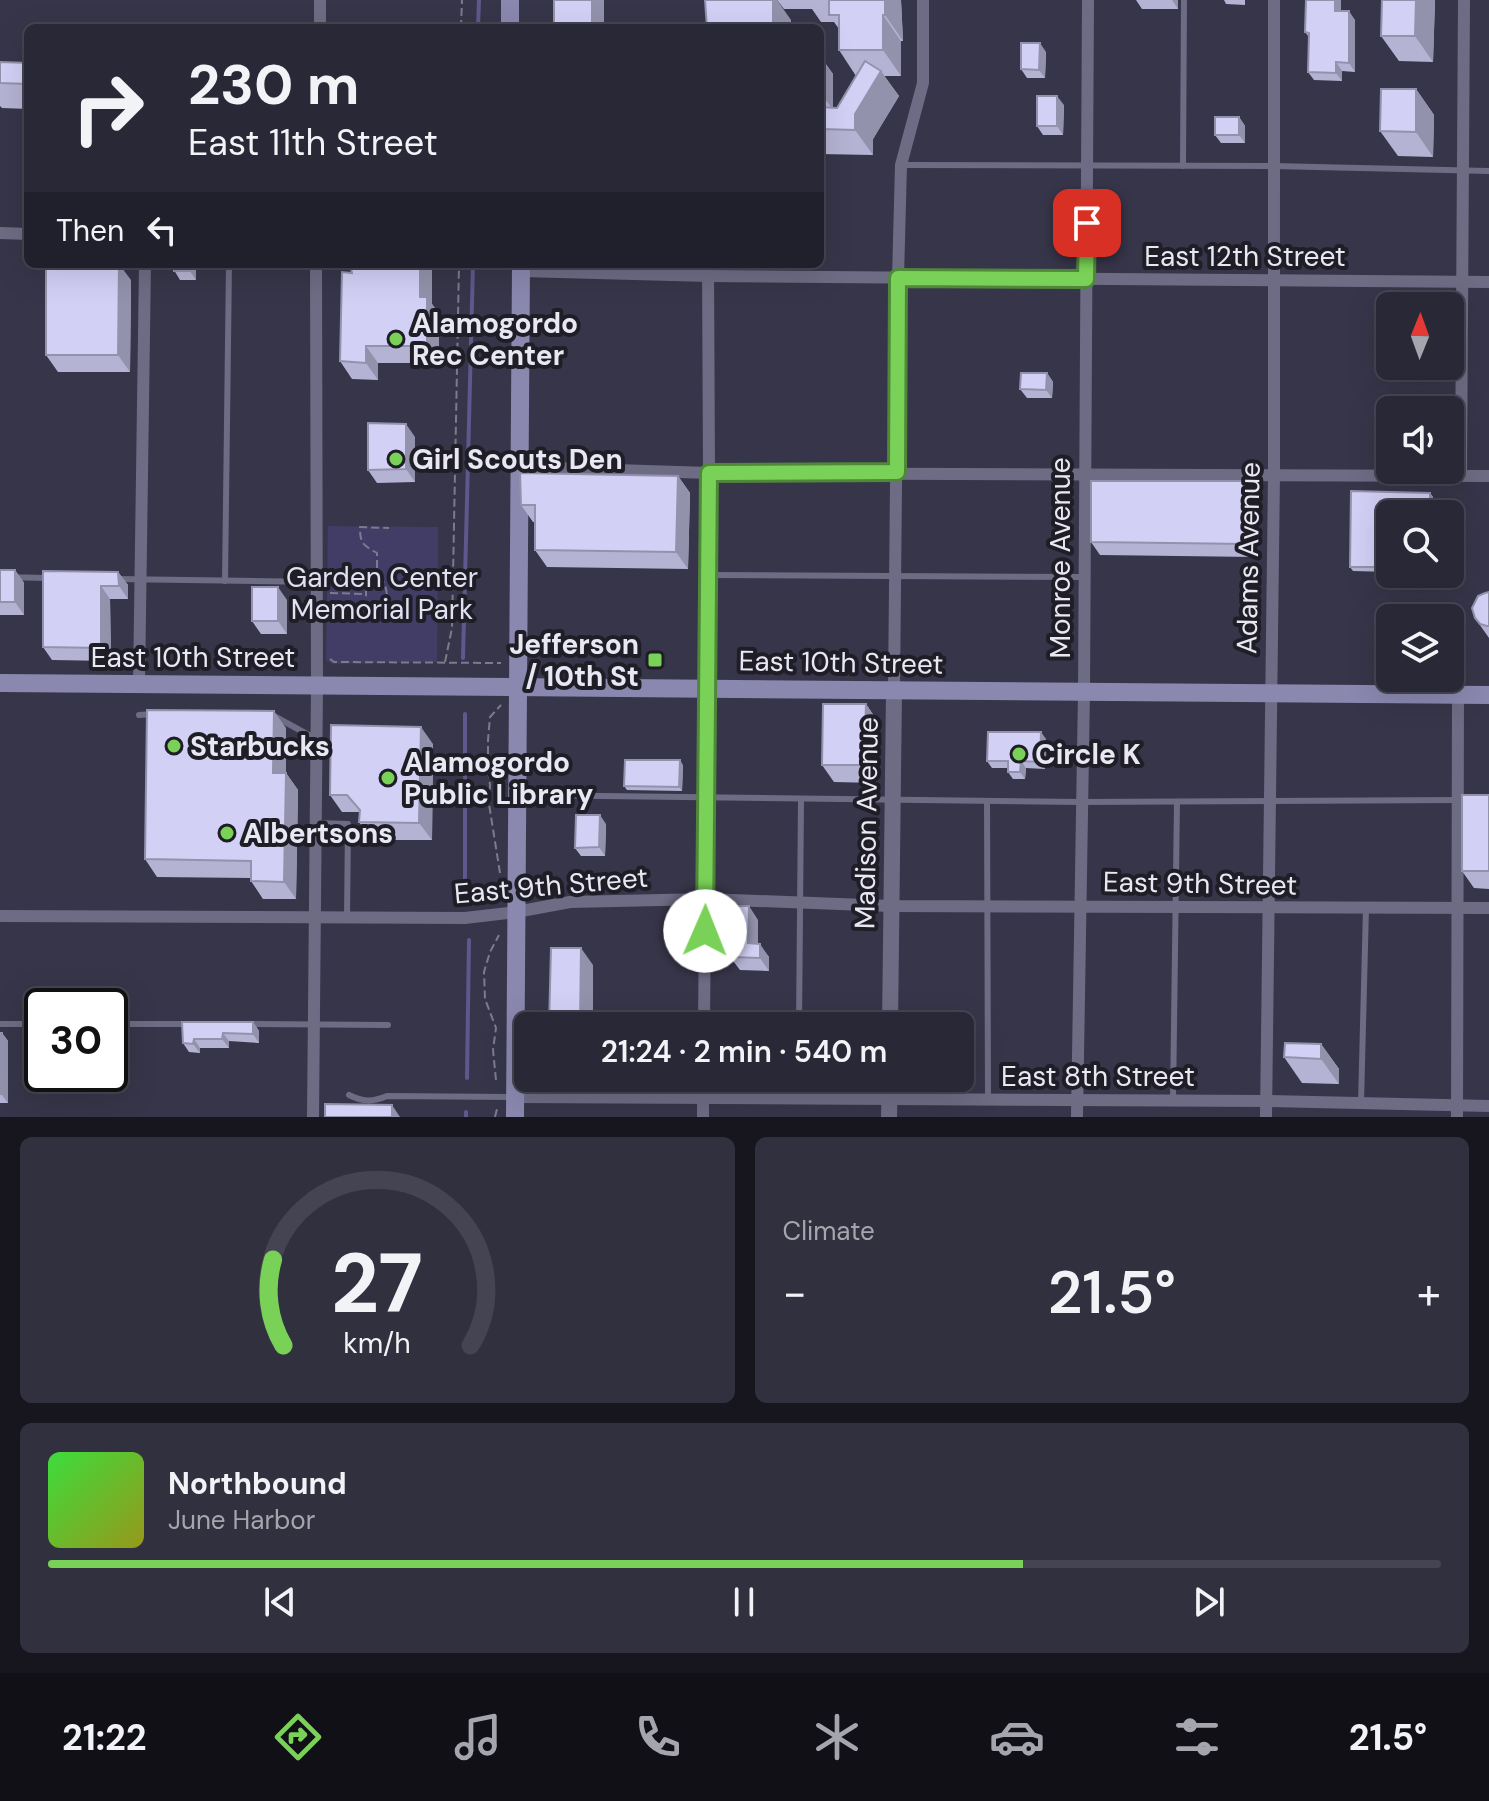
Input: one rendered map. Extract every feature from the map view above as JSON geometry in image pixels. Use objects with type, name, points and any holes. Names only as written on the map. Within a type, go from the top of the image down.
[{"type":"main road","points":[[510,0],[510,24]]},
{"type":"main road","points":[[515,1117],[508,912],[518,795],[522,268]]},
{"type":"main road","name":"East 10th Street","points":[[0,683],[1489,695]]},
{"type":"street","points":[[320,0],[320,24]]},
{"type":"street","name":"Madison Avenue","points":[[890,1012],[901,165],[923,83],[923,0]]},
{"type":"street","name":"Monroe Avenue","points":[[1077,1117],[1084,692],[1088,0]]},
{"type":"street","name":"Adams Avenue","points":[[1266,1117],[1274,475],[1274,0]]},
{"type":"street","points":[[1461,396],[1464,0]]},
{"type":"street","points":[[0,233],[24,234]]},
{"type":"street","points":[[139,684],[145,268]]},
{"type":"street","points":[[313,1117],[317,686],[316,268]]},
{"type":"street","name":"East 12th Street","points":[[584,268],[898,278],[1489,282]]},
{"type":"street","points":[[704,1012],[708,270]]},
{"type":"street","points":[[521,467],[709,473],[1376,475]]},
{"type":"street","points":[[1464,475],[1489,476]]},
{"type":"street","points":[[1457,1112],[1458,695]]},
{"type":"street","name":"East 9th Street","points":[[0,916],[465,918],[570,902],[706,899],[891,906],[1489,908]]},
{"type":"street","points":[[703,1092],[703,1117]]},
{"type":"street","points":[[889,1092],[889,1117]]},
{"type":"street","name":"East 8th Street","points":[[515,1097],[1265,1101],[1361,1103],[1457,1112],[1489,1106]]},
{"type":"lane","points":[[1183,166],[1184,0]]},
{"type":"lane","points":[[901,165],[1273,166],[1489,171]]},
{"type":"lane","points":[[225,581],[229,268]]},
{"type":"lane","points":[[708,575],[1084,577]]},
{"type":"lane","points":[[0,577],[62,578]]},
{"type":"lane","points":[[109,579],[316,582]]},
{"type":"lane","points":[[139,715],[162,714]]},
{"type":"lane","points":[[272,716],[316,739]]},
{"type":"lane","points":[[518,795],[893,801],[1458,800]]},
{"type":"lane","points":[[799,1012],[801,800]]},
{"type":"lane","points":[[987,801],[988,1100]]},
{"type":"lane","points":[[1173,1100],[1177,802]]},
{"type":"lane","points":[[316,823],[348,824],[347,917]]},
{"type":"lane","points":[[1361,1103],[1366,908]]},
{"type":"lane","points":[[0,1024],[24,1024]]},
{"type":"lane","points":[[128,1024],[204,1024]]},
{"type":"lane","points":[[235,1024],[388,1025]]},
{"type":"lane","points":[[799,1092],[799,1099]]},
{"type":"lane","points":[[349,1095],[360,1101],[377,1101],[387,1096],[515,1097]]},
{"type":"path","points":[[461,24],[462,0]]},
{"type":"path","points":[[445,662],[452,628],[459,268]]},
{"type":"path","points":[[377,581],[377,553],[363,545],[360,527],[389,528]]},
{"type":"path","points":[[366,581],[383,581],[387,588],[383,608],[370,608],[366,594],[366,581]]},
{"type":"path","points":[[329,593],[366,594]]},
{"type":"path","points":[[328,657],[334,662],[501,663]]},
{"type":"path","points":[[500,873],[489,804],[488,740],[490,717],[501,705]]},
{"type":"path","points":[[496,1080],[493,1050],[496,1028],[485,999],[484,972],[508,912]]},
{"type":"path","points":[[495,1117],[497,1109]]},
{"type":"green space","name":"Garden Center Memorial Park","points":[[328,526],[438,527],[437,662],[332,664],[326,660]]},
{"type":"building","points":[[554,0],[592,0],[592,24],[554,24]]},
{"type":"building","points":[[705,0],[773,0],[773,24],[707,24]]},
{"type":"building","points":[[829,0],[885,0],[883,50],[839,50],[839,15],[829,15]]},
{"type":"building","points":[[1306,0],[1335,0],[1335,11],[1349,11],[1349,63],[1336,62],[1336,73],[1308,72]]},
{"type":"building","points":[[1382,0],[1416,0],[1415,36],[1381,36]]},
{"type":"building","points":[[1021,43],[1040,43],[1039,70],[1021,69]]},
{"type":"building","points":[[865,61],[881,71],[855,114],[855,130],[824,129],[824,107],[837,108]]},
{"type":"building","points":[[0,62],[24,63],[24,84],[0,83]]},
{"type":"building","points":[[1381,89],[1416,89],[1416,132],[1380,131]]},
{"type":"building","points":[[1037,96],[1057,96],[1057,126],[1037,126]]},
{"type":"building","points":[[1215,117],[1239,117],[1239,135],[1215,135]]},
{"type":"building","points":[[46,268],[119,268],[118,355],[46,355]]},
{"type":"building","points":[[174,268],[190,268],[190,271],[174,271]]},
{"type":"building","name":"Alamogordo Rec Center","points":[[351,268],[420,268],[420,297],[427,297],[427,346],[366,346],[366,363],[340,361],[342,272],[352,273]]},
{"type":"building","points":[[1021,373],[1047,373],[1046,390],[1020,389]]},
{"type":"building","points":[[368,423],[406,424],[406,469],[368,470]]},
{"type":"building","points":[[520,473],[678,476],[676,552],[535,550],[535,505],[521,505]]},
{"type":"building","points":[[1091,481],[1248,481],[1247,544],[1091,542]]},
{"type":"building","points":[[1351,491],[1430,493],[1430,500],[1376,500],[1376,567],[1350,567]]},
{"type":"building","points":[[0,570],[15,570],[15,602],[0,602]]},
{"type":"building","points":[[43,571],[118,572],[119,586],[101,586],[101,648],[43,647]]},
{"type":"building","points":[[252,587],[278,587],[278,621],[252,621]]},
{"type":"building","points":[[1489,592],[1487,626],[1475,618],[1472,608],[1478,596]]},
{"type":"building","points":[[823,704],[866,704],[864,765],[822,765]]},
{"type":"building","name":"Albertsons","points":[[147,710],[274,711],[273,773],[286,773],[284,882],[251,881],[251,861],[145,859]]},
{"type":"building","name":"Alamogordo Public Library","points":[[331,725],[421,727],[419,823],[359,822],[360,810],[347,795],[330,795]]},
{"type":"building","points":[[988,732],[1041,732],[1040,762],[1021,761],[1020,772],[1008,772],[1008,761],[987,761]]},
{"type":"building","points":[[625,760],[680,760],[679,787],[624,786]]},
{"type":"building","points":[[1462,795],[1489,795],[1489,871],[1462,871]]},
{"type":"building","points":[[576,815],[600,815],[599,847],[575,848]]},
{"type":"building","points":[[731,906],[749,906],[748,943],[760,944],[760,958],[730,957]]},
{"type":"building","points":[[551,948],[581,948],[580,1012],[549,1012]]},
{"type":"building","points":[[182,1022],[253,1022],[253,1034],[223,1033],[222,1039],[194,1039],[193,1044],[183,1043]]},
{"type":"building","points":[[2,1033],[1,1094],[0,1094]]},
{"type":"building","points":[[1285,1043],[1321,1044],[1321,1059],[1284,1057]]},
{"type":"building","points":[[325,1104],[392,1105],[392,1117],[325,1117]]},
{"type":"waterway","points":[[478,24],[479,0]]},
{"type":"waterway","points":[[463,658],[473,268]]},
{"type":"waterway","points":[[465,714],[465,888]]},
{"type":"waterway","points":[[467,1078],[469,940]]},
{"type":"waterway","points":[[466,1112],[466,1117]]},
{"type":"place","name":"Alamogordo Rec Center","points":[[396,339]]},
{"type":"place","name":"Girl Scouts Den","points":[[396,459]]},
{"type":"place","name":"Jefferson / 10th St","points":[[655,660]]},
{"type":"place","name":"Starbucks","points":[[174,746]]},
{"type":"place","name":"Circle K","points":[[1019,754]]},
{"type":"place","name":"Alamogordo Public Library","points":[[388,778]]},
{"type":"place","name":"Albertsons","points":[[227,833]]},
{"type":"route","points":[[705,931],[709,473],[897,472],[898,278],[1086,279],[1087,223]]}]
